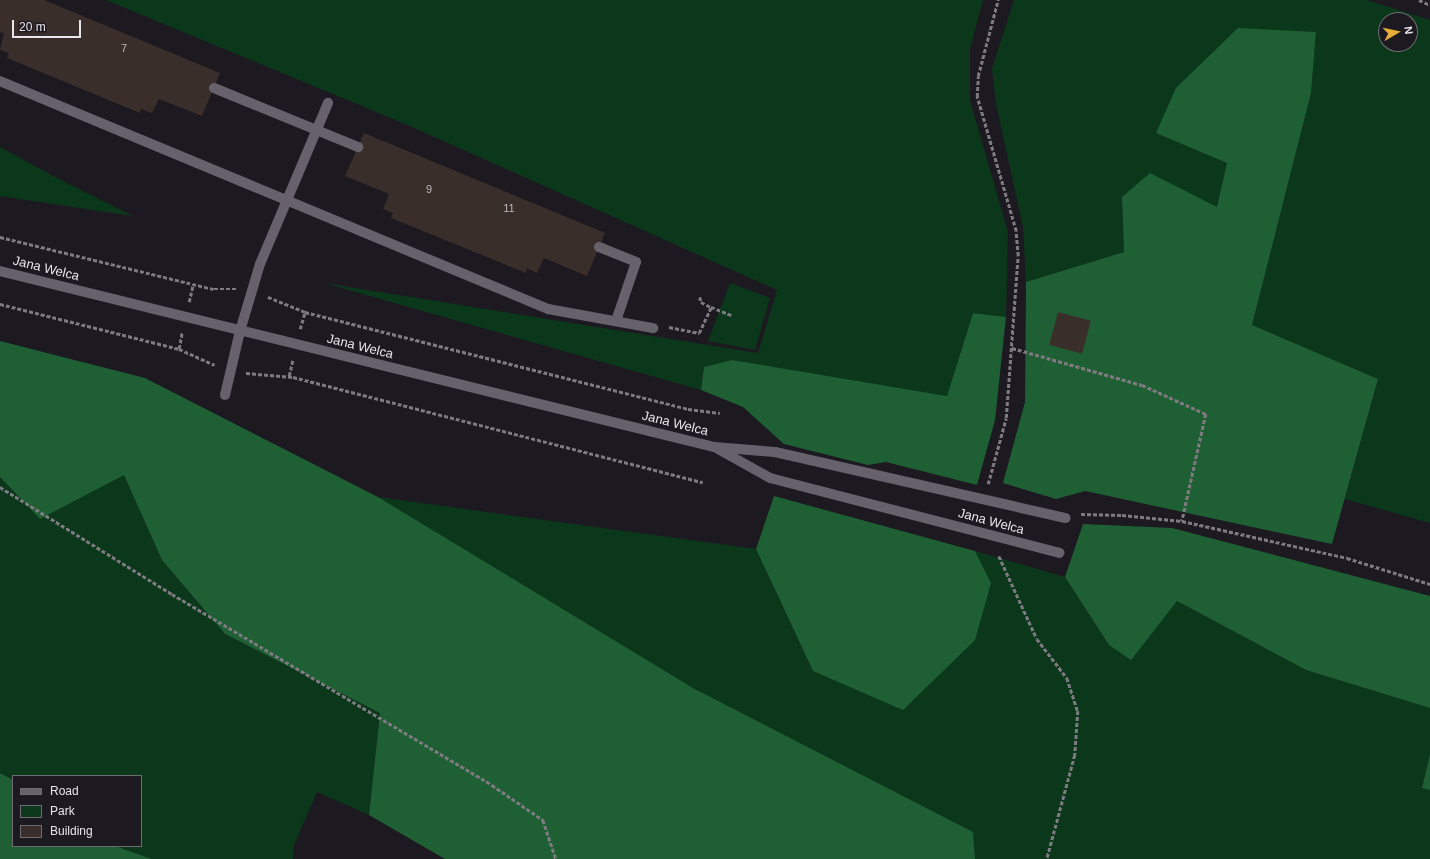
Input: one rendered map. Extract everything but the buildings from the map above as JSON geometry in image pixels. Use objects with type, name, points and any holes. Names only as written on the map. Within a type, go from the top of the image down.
[{"type":"street","points":[[0,81],[548,309],[657,327]]},
{"type":"street","points":[[214,88],[358,147]]},
{"type":"street","points":[[225,395],[240,331],[260,264],[328,103]]},
{"type":"street","points":[[599,247],[636,262],[616,321]]},
{"type":"street","name":"Jana Welca","points":[[0,271],[714,447],[775,452],[1066,518]]},
{"type":"street","name":"Jana Welca","points":[[714,447],[770,478],[1059,553]]},
{"type":"path","points":[[984,499],[1006,418],[1018,256],[1016,231],[977,97],[978,76],[998,0]]},
{"type":"path","points":[[1420,0],[1430,5]]},
{"type":"path","points":[[0,237],[193,285],[251,293],[271,298],[305,312],[688,409],[720,413]]},
{"type":"path","points":[[189,305],[193,285]]},
{"type":"path","points":[[700,297],[701,302],[733,316]]},
{"type":"path","points":[[0,304],[179,349],[231,370],[289,376],[703,482]]},
{"type":"path","points":[[657,327],[699,333],[711,307]]},
{"type":"path","points":[[299,333],[305,312]]},
{"type":"path","points":[[179,349],[183,329]]},
{"type":"path","points":[[1012,348],[1142,385],[1206,414],[1182,521]]},
{"type":"path","points":[[289,376],[294,356]]},
{"type":"path","points":[[0,487],[159,586],[492,785],[543,820],[556,859]]},
{"type":"path","points":[[1066,518],[1081,514],[1122,514],[1182,521],[1347,558],[1430,584]]},
{"type":"path","points":[[990,535],[1036,639],[1067,678],[1078,711],[1075,755],[1047,859]]},
{"type":"green space","points":[[106,0],[983,0],[970,49],[970,101],[1008,232],[1006,317],[973,313],[947,396],[732,360],[704,367],[701,390],[324,283],[758,353],[777,290],[410,126]]},
{"type":"green space","points":[[1014,0],[1367,0],[1405,12],[1378,12],[1378,52],[1418,52],[1418,16],[1430,20],[1430,523],[1345,499],[1378,379],[1252,325],[1311,93],[1316,32],[1156,133],[1228,163],[1217,207],[1122,197],[1124,252],[1026,282],[1023,227],[996,104],[992,69]]},
{"type":"green space","points":[[1238,28],[1316,32],[1311,93],[1252,325],[1378,379],[1332,544],[1085,491],[1056,499],[1003,483],[1025,402],[1026,282],[1124,252],[1122,197],[1150,173],[1217,207],[1227,163],[1156,133],[1176,88]]},
{"type":"green space","points":[[0,147],[55,177],[133,216],[0,196]]},
{"type":"green space","points":[[730,283],[770,298],[755,350],[708,341]]},
{"type":"green space","points":[[973,313],[1006,317],[995,420],[977,485],[886,462],[868,465],[784,444],[743,407],[701,390],[704,367],[732,360],[947,396]]},
{"type":"green space","points":[[0,341],[145,378],[378,497],[693,688],[973,832],[975,859],[445,859],[369,815],[380,713],[225,634],[162,560],[124,475],[40,519],[0,477]]},
{"type":"green space","points":[[124,474],[162,560],[225,634],[380,713],[369,815],[317,792],[294,845],[293,859],[152,859],[118,847],[142,847],[142,775],[12,775],[12,779],[0,773],[0,477],[40,519]]},
{"type":"green space","points":[[774,496],[975,551],[991,583],[975,640],[903,710],[813,671],[756,549]]},
{"type":"green space","points":[[378,497],[756,549],[813,671],[991,583],[975,551],[1065,577],[1109,645],[1177,601],[1306,670],[1430,708],[1430,754],[1422,788],[1430,790],[1430,859],[975,859],[973,832],[693,688]]},
{"type":"green space","points":[[1083,524],[1172,528],[1430,596],[1430,708],[1306,670],[1177,601],[1131,660],[1109,645],[1065,577]]},
{"type":"green space","points":[[1430,754],[1430,790],[1422,788]]},
{"type":"green space","points":[[0,773],[12,779],[12,847],[118,847],[152,859],[0,859]]}]
